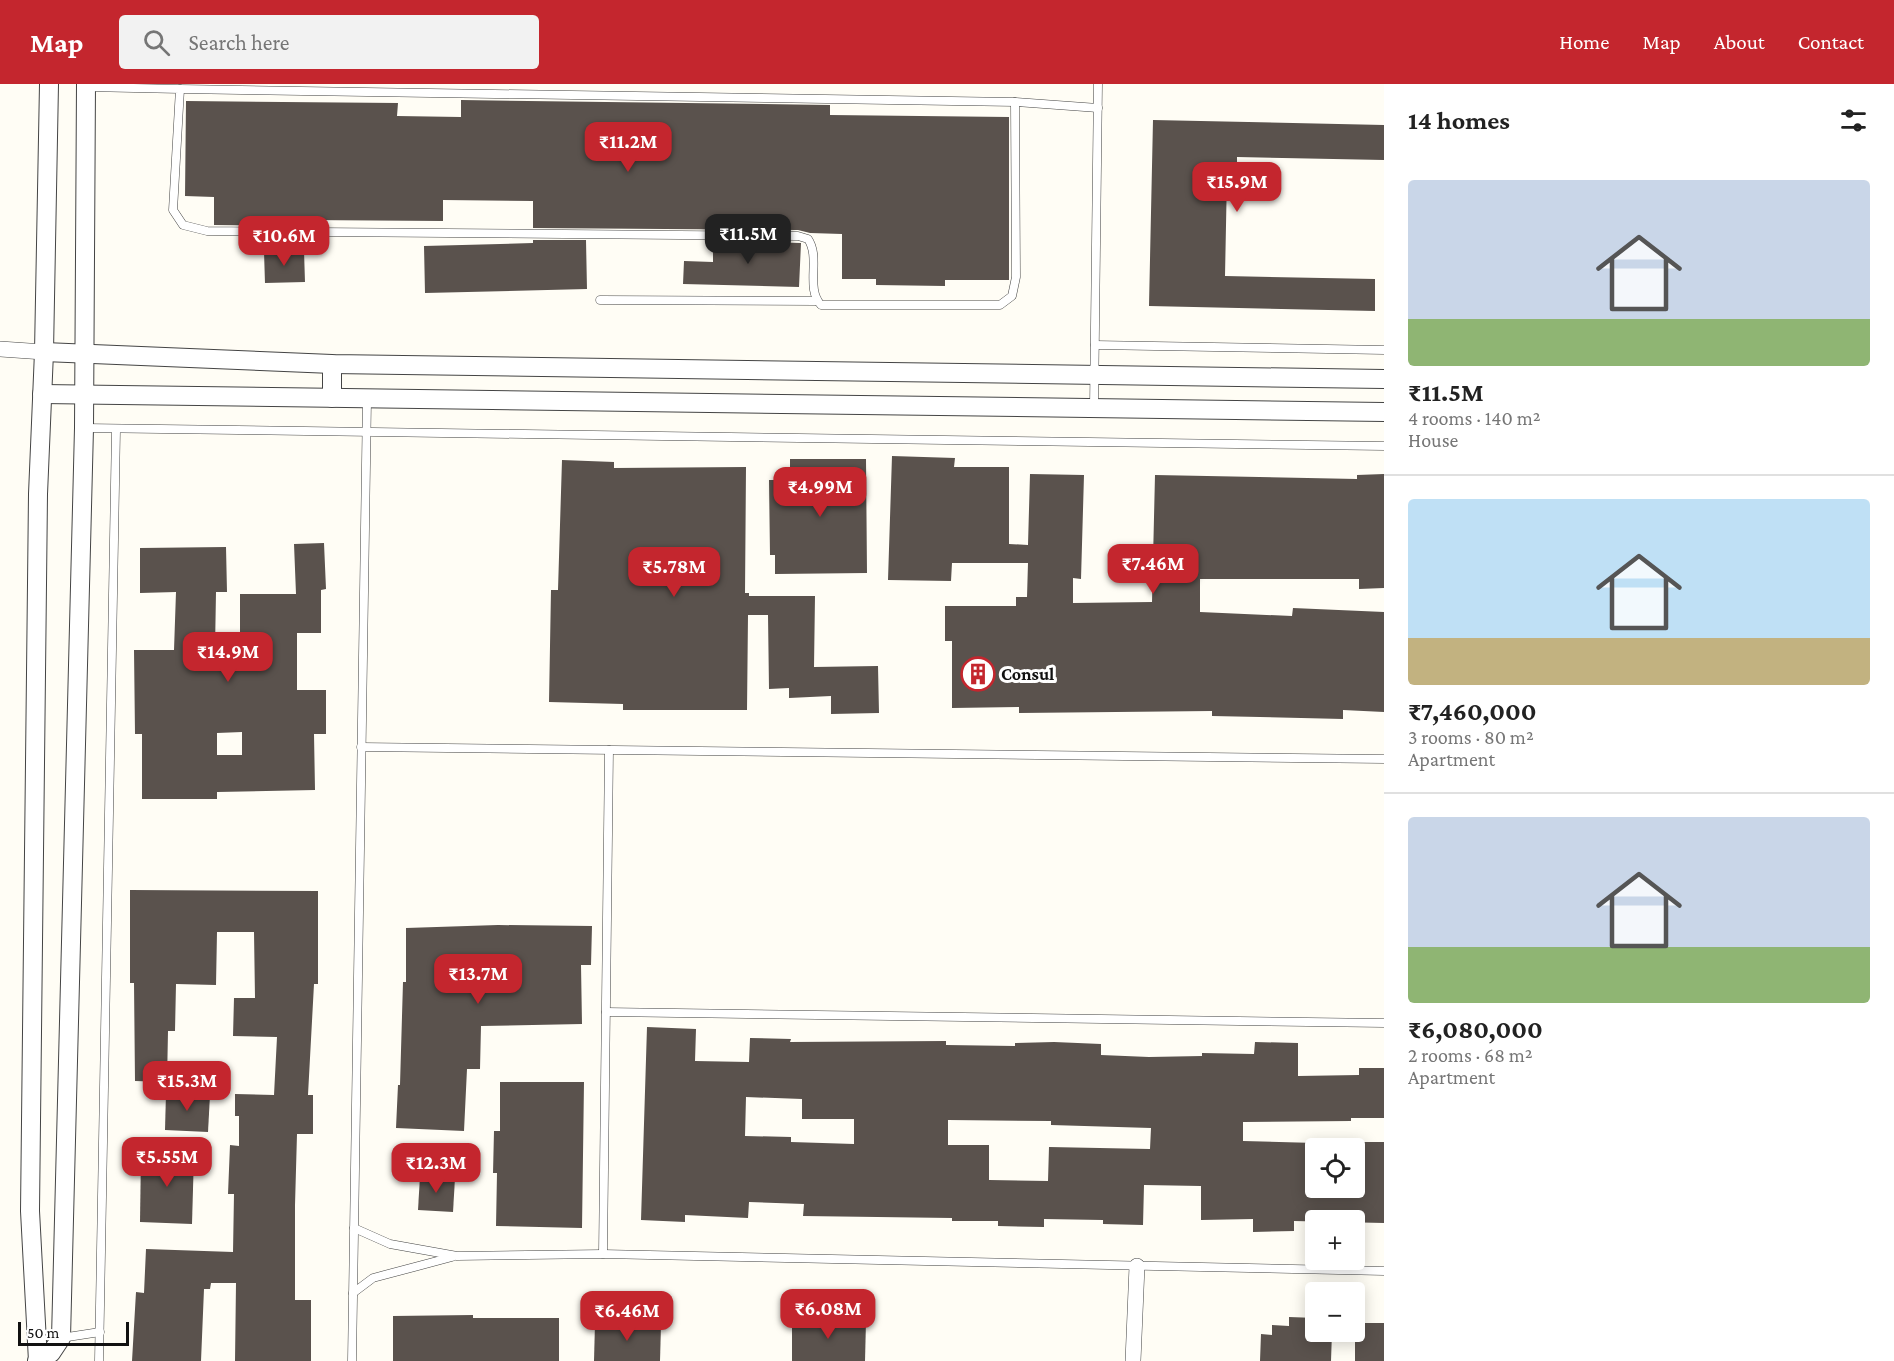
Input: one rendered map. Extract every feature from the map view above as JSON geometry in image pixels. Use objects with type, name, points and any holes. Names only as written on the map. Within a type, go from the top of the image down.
[{"type":"street","points":[[49,84],[30,1211],[38,1361],[51,1353],[61,1338],[84,428],[86,85]]},
{"type":"street","points":[[0,349],[332,364],[1384,379]]},
{"type":"street","points":[[332,364],[332,398]]},
{"type":"street","points":[[42,394],[1384,412]]},
{"type":"street","points":[[1133,1361],[1137,1266]]},
{"type":"lane","points":[[1094,408],[1098,84]]},
{"type":"lane","points":[[86,85],[180,89],[1015,102],[1098,108]]},
{"type":"lane","points":[[180,89],[173,210],[183,225],[207,231],[798,236],[808,239],[814,248],[814,294],[821,305],[1000,305],[1012,296],[1016,277],[1015,102]]},
{"type":"lane","points":[[600,300],[817,301]]},
{"type":"lane","points":[[1095,345],[1384,351]]},
{"type":"lane","points":[[352,1361],[367,398]]},
{"type":"lane","points":[[84,428],[366,434],[1384,446]]},
{"type":"lane","points":[[99,1361],[116,430]]},
{"type":"lane","points":[[361,747],[1384,759]]},
{"type":"lane","points":[[603,1254],[609,750]]},
{"type":"lane","points":[[606,1012],[1384,1023]]},
{"type":"lane","points":[[354,1228],[390,1244],[457,1256],[603,1254],[1384,1271]]},
{"type":"lane","points":[[353,1293],[373,1278],[457,1256]]},
{"type":"lane","points":[[61,1338],[99,1332]]},
{"type":"building","points":[[461,100],[830,105],[830,115],[1009,117],[1009,280],[945,280],[945,286],[876,285],[876,279],[842,279],[842,234],[810,233],[798,230],[533,228],[533,201],[443,200],[443,221],[305,220],[305,226],[214,225],[214,197],[185,196],[186,101],[398,103],[397,116],[461,117]]},
{"type":"building","points":[[1153,120],[1384,125],[1384,160],[1237,157],[1237,175],[1227,175],[1225,276],[1375,279],[1375,311],[1149,306]]},
{"type":"building","points":[[533,240],[586,240],[587,289],[425,293],[424,246],[533,243]]},
{"type":"building","points":[[713,241],[801,243],[799,287],[683,284],[684,261],[713,262]]},
{"type":"building","points":[[304,251],[305,282],[265,283],[264,252]]},
{"type":"building","points":[[892,456],[955,458],[954,467],[1009,467],[1009,544],[1028,545],[1030,474],[1084,475],[1081,579],[1073,578],[1073,603],[1152,602],[1155,475],[1357,479],[1357,475],[1384,474],[1384,588],[1359,589],[1359,579],[1200,579],[1200,612],[1292,616],[1293,608],[1384,612],[1384,712],[1343,710],[1343,719],[1212,716],[1212,711],[1019,713],[1019,707],[952,708],[952,641],[945,641],[945,606],[1016,606],[1016,597],[1027,597],[1028,563],[952,563],[951,581],[888,580]]},
{"type":"building","points":[[790,459],[866,459],[867,573],[775,574],[775,555],[770,555],[769,480],[790,480]]},
{"type":"building","points":[[562,460],[614,462],[614,468],[746,467],[745,593],[749,593],[749,596],[815,596],[814,667],[878,666],[879,713],[831,714],[831,696],[789,698],[789,688],[769,689],[768,615],[748,615],[747,710],[623,710],[623,704],[549,702],[551,590],[558,590]]},
{"type":"building","points":[[324,543],[326,589],[321,590],[321,633],[297,633],[297,690],[326,690],[326,734],[314,734],[315,790],[217,792],[217,799],[142,799],[142,734],[135,734],[134,650],[174,650],[176,592],[140,593],[140,548],[226,547],[227,592],[216,592],[215,649],[240,649],[240,594],[296,594],[294,544]],"holes":[[[242,732],[242,755],[217,755],[217,733]]]},
{"type":"building","points":[[130,890],[318,891],[318,984],[314,984],[308,1095],[313,1095],[313,1134],[297,1134],[295,1205],[295,1300],[311,1300],[311,1361],[235,1361],[236,1283],[211,1283],[210,1289],[204,1289],[201,1361],[132,1361],[136,1292],[144,1293],[146,1249],[233,1252],[234,1194],[228,1194],[230,1145],[239,1146],[239,1116],[235,1116],[235,1094],[274,1095],[277,1037],[233,1036],[234,998],[255,998],[254,932],[217,932],[216,985],[176,984],[175,1031],[168,1031],[167,1082],[135,1081],[134,983],[130,983]]},
{"type":"building","points":[[498,925],[592,926],[591,965],[581,965],[582,1024],[481,1026],[480,1069],[467,1069],[464,1131],[396,1128],[398,1085],[400,1085],[403,982],[406,982],[406,928]]},
{"type":"building","points":[[647,1027],[696,1029],[695,1061],[749,1062],[750,1038],[791,1039],[790,1042],[946,1041],[946,1045],[1015,1046],[1015,1043],[1054,1042],[1101,1044],[1101,1055],[1149,1057],[1202,1056],[1202,1053],[1254,1054],[1255,1042],[1298,1043],[1298,1076],[1359,1075],[1359,1068],[1384,1068],[1384,1118],[1351,1118],[1351,1121],[1243,1122],[1243,1141],[1305,1143],[1305,1198],[1365,1198],[1365,1142],[1384,1142],[1384,1223],[1365,1223],[1365,1210],[1305,1210],[1305,1221],[1294,1221],[1294,1231],[1253,1232],[1253,1219],[1201,1220],[1201,1186],[1144,1185],[1143,1225],[1103,1224],[1103,1220],[1044,1219],[1044,1227],[998,1226],[998,1221],[952,1221],[952,1218],[803,1216],[804,1204],[749,1202],[748,1218],[685,1215],[685,1222],[641,1220]],"holes":[[[746,1097],[802,1099],[802,1119],[854,1119],[854,1144],[791,1142],[791,1137],[745,1136]],[[948,1120],[1051,1121],[1051,1125],[1151,1128],[1150,1149],[1049,1147],[1048,1181],[989,1180],[989,1145],[948,1145]]]},
{"type":"building","points":[[500,1082],[584,1082],[582,1228],[496,1226],[497,1173],[493,1173],[494,1131],[500,1131]]},
{"type":"building","points":[[166,1093],[210,1095],[208,1132],[165,1130]]},
{"type":"building","points":[[141,1153],[194,1154],[192,1224],[140,1222]]},
{"type":"building","points":[[420,1176],[455,1178],[453,1212],[418,1210]]},
{"type":"building","points":[[473,1315],[473,1318],[559,1318],[559,1361],[393,1361],[393,1316]]},
{"type":"building","points":[[1289,1317],[1305,1318],[1305,1342],[1332,1342],[1331,1361],[1260,1361],[1261,1334],[1272,1335],[1272,1325],[1289,1326]]},
{"type":"building","points":[[792,1319],[866,1321],[865,1361],[792,1361]]},
{"type":"building","points":[[595,1323],[661,1325],[660,1361],[594,1361]]},
{"type":"building","points":[[1365,1323],[1384,1323],[1384,1361],[1355,1361],[1355,1342],[1365,1342]]},
{"type":"place","name":"Consul","points":[[978,674]]}]
